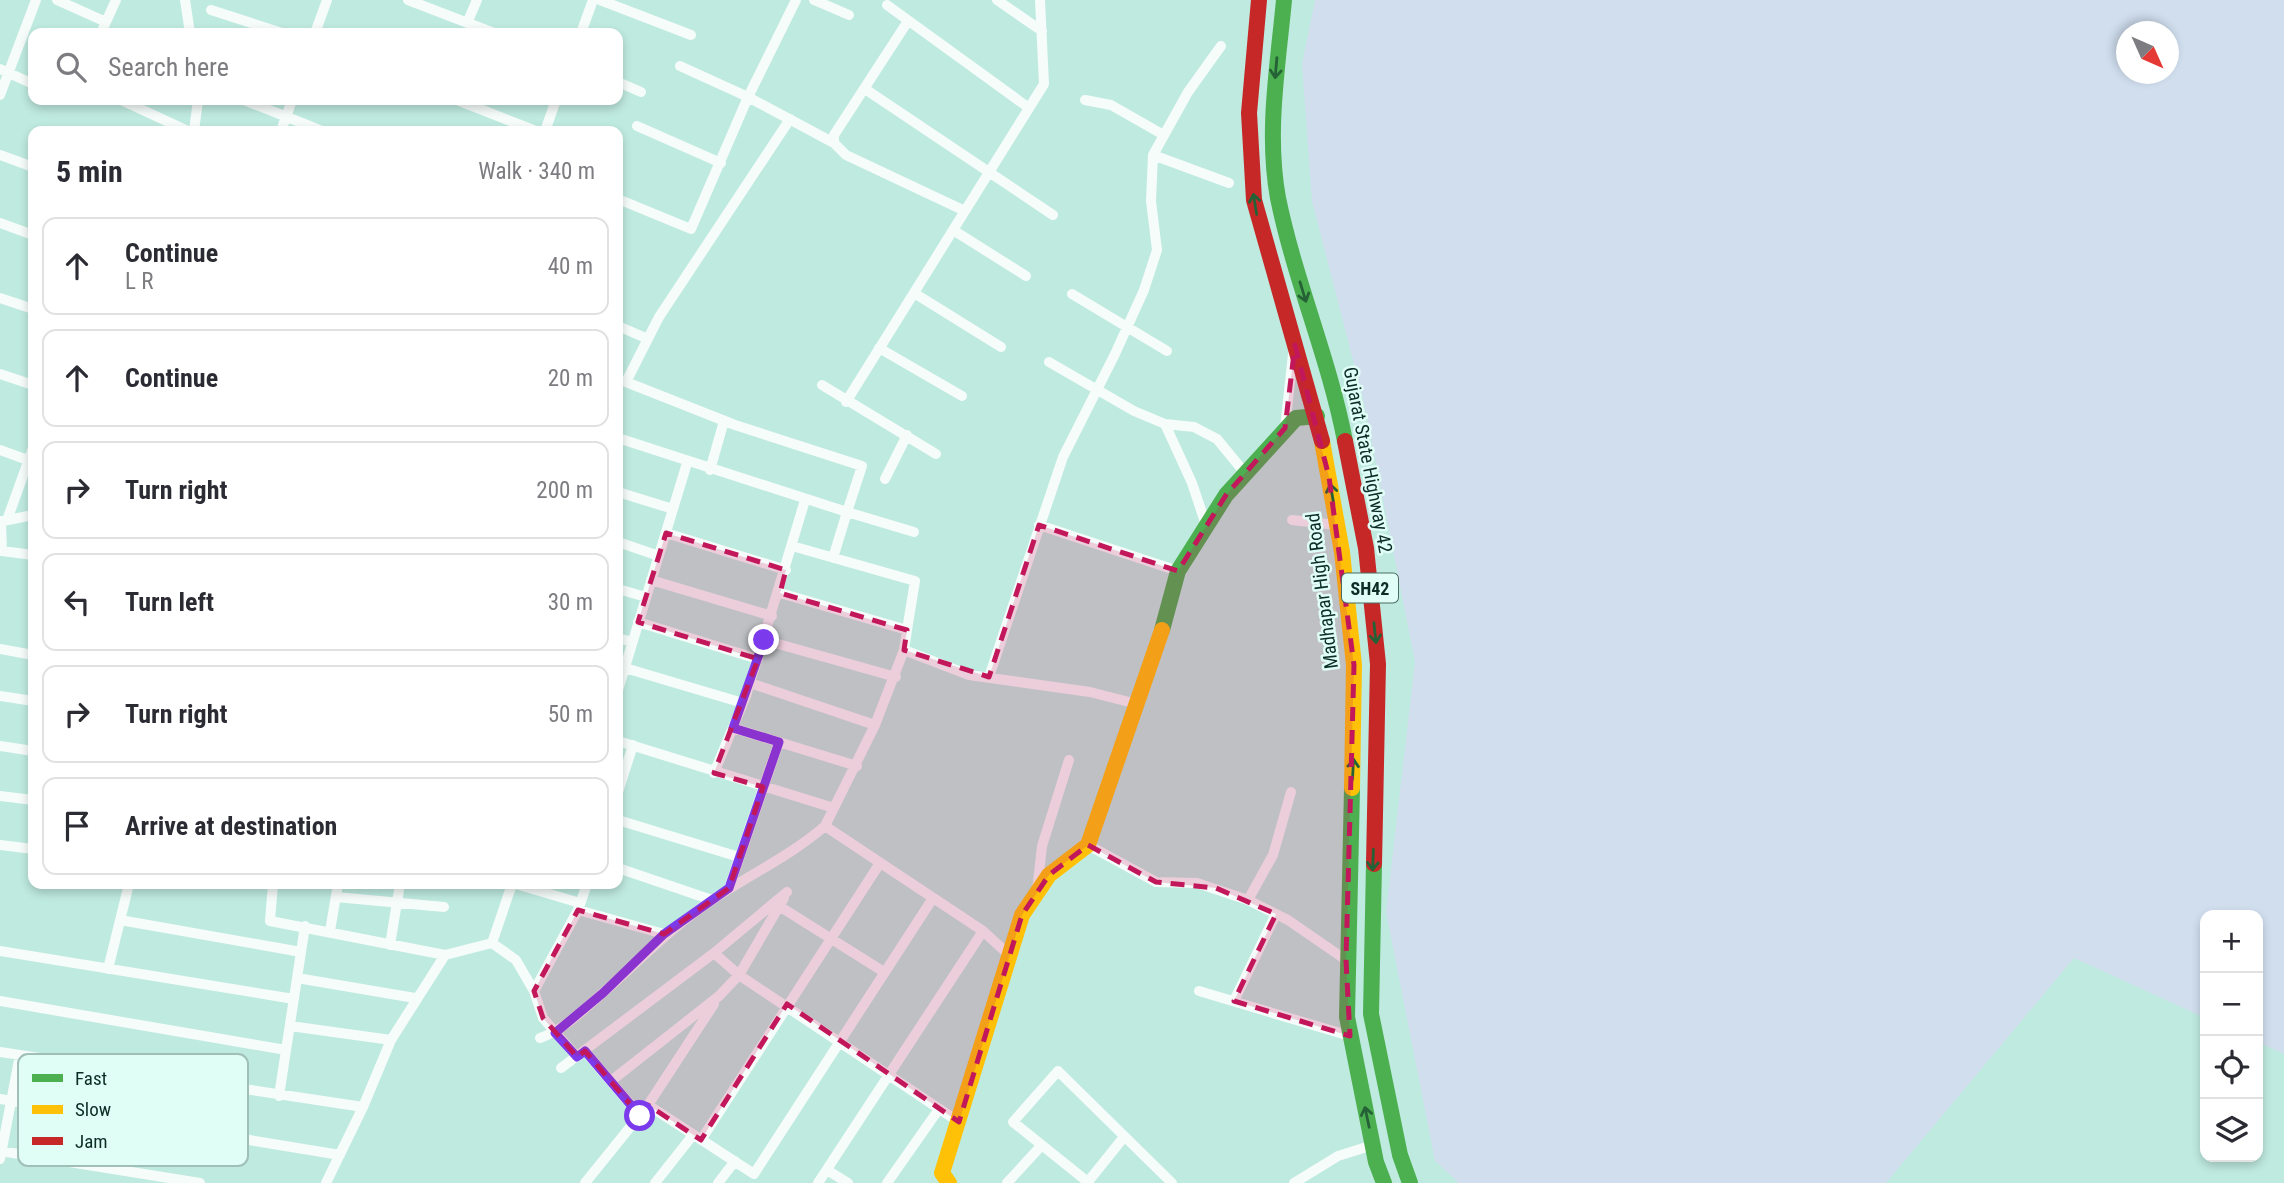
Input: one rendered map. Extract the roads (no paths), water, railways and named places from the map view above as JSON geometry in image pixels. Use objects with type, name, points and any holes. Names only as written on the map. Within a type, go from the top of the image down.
[{"type":"main road","name":"Madhapar High Road","points":[[1259,0],[1249,113],[1254,200],[1261,234],[1317,416],[1337,525],[1354,665],[1354,744],[1346,960],[1347,1017],[1373,1145],[1384,1183]]},
{"type":"main road","name":"Gujarat State Highway 42","points":[[1284,0],[1273,113],[1278,196],[1304,296],[1334,386],[1366,548],[1378,677],[1371,1014],[1400,1155],[1410,1183]]},
{"type":"main road","points":[[941,1180],[1022,915],[1049,875],[1088,845],[1137,704],[1178,571],[1206,525],[1245,472],[1285,428],[1303,415],[1317,416]]},
{"type":"street","points":[[0,95],[4,71],[36,0]]},
{"type":"street","points":[[57,0],[104,28],[116,0]]},
{"type":"street","points":[[185,0],[189,28]]},
{"type":"street","points":[[317,28],[327,0]]},
{"type":"street","points":[[408,0],[480,28]]},
{"type":"street","points":[[467,23],[477,0]]},
{"type":"street","points":[[582,28],[593,0]]},
{"type":"street","points":[[600,0],[691,36]]},
{"type":"street","points":[[623,200],[691,229],[748,97],[796,0]]},
{"type":"street","points":[[814,0],[849,15]]},
{"type":"street","points":[[997,0],[1042,31]]},
{"type":"street","points":[[846,402],[1044,84],[1040,0]]},
{"type":"street","points":[[887,5],[1029,108]]},
{"type":"street","points":[[211,10],[267,28]]},
{"type":"street","points":[[834,143],[834,135],[908,21]]},
{"type":"street","points":[[989,677],[1039,525],[1076,427],[1098,391],[1128,326],[1157,250],[1151,201],[1153,155],[1162,134],[1221,46]]},
{"type":"street","points":[[680,66],[790,119],[834,143],[846,155],[965,211]]},
{"type":"street","points":[[4,71],[28,82]]},
{"type":"street","points":[[623,84],[641,92]]},
{"type":"street","points":[[864,89],[1053,215]]},
{"type":"street","points":[[1085,100],[1111,105],[1162,134]]},
{"type":"street","points":[[132,105],[177,126]]},
{"type":"street","points":[[195,126],[197,105]]},
{"type":"street","points":[[256,105],[308,126]]},
{"type":"street","points":[[283,126],[290,105]]},
{"type":"street","points":[[470,105],[523,126]]},
{"type":"street","points":[[547,126],[554,105]]},
{"type":"street","points":[[790,119],[659,317],[626,382],[724,421],[862,466],[833,558]]},
{"type":"street","points":[[637,126],[721,163]]},
{"type":"street","points":[[0,155],[28,165]]},
{"type":"street","points":[[1153,155],[1228,183]]},
{"type":"street","points":[[0,223],[28,233]]},
{"type":"street","points":[[953,230],[1026,276]]},
{"type":"street","points":[[914,293],[1001,347]]},
{"type":"street","points":[[1072,294],[1167,351]]},
{"type":"street","points":[[0,298],[28,307]]},
{"type":"street","points":[[623,328],[648,338]]},
{"type":"street","points":[[1285,428],[1295,345]]},
{"type":"street","points":[[879,348],[961,396]]},
{"type":"street","points":[[1049,362],[1098,391],[1165,424],[1194,427],[1217,439],[1245,472]]},
{"type":"street","points":[[0,374],[28,383]]},
{"type":"street","points":[[822,384],[846,402],[936,454]]},
{"type":"street","points":[[710,470],[724,421]]},
{"type":"street","points":[[1165,424],[1192,483],[1206,525]]},
{"type":"street","points":[[885,479],[907,435]]},
{"type":"street","points":[[623,440],[687,463],[914,532]]},
{"type":"street","points":[[0,450],[28,461]]},
{"type":"street","points":[[623,674],[687,463]]},
{"type":"street","points":[[28,468],[3,521],[2,551],[28,554]]},
{"type":"street","points":[[623,494],[673,509]]},
{"type":"street","points":[[714,773],[743,703],[780,593],[805,500]]},
{"type":"street","points":[[3,521],[28,515]]},
{"type":"street","points":[[1292,520],[1337,525]]},
{"type":"street","points":[[1039,525],[1178,571]]},
{"type":"street","points":[[666,533],[786,570]]},
{"type":"street","points":[[623,544],[659,556]]},
{"type":"street","points":[[540,1038],[555,1033],[603,993],[664,934],[729,888],[804,844],[825,826],[857,766],[896,677],[904,650],[915,581],[792,546]]},
{"type":"street","points":[[652,580],[772,616]]},
{"type":"street","points":[[623,590],[646,597]]},
{"type":"street","points":[[780,593],[907,631]]},
{"type":"street","points":[[638,622],[758,659]]},
{"type":"street","points":[[623,639],[632,642]]},
{"type":"street","points":[[764,640],[896,677]]},
{"type":"street","points":[[0,649],[28,654]]},
{"type":"street","points":[[904,650],[969,675],[1090,692],[1137,704]]},
{"type":"street","points":[[625,668],[743,703]]},
{"type":"street","points":[[750,683],[875,725]]},
{"type":"street","points":[[0,696],[28,700]]},
{"type":"street","points":[[733,728],[857,766]]},
{"type":"street","points":[[623,742],[714,773],[834,808]]},
{"type":"street","points":[[729,888],[779,742]]},
{"type":"street","points":[[623,776],[633,745]]},
{"type":"street","points":[[0,746],[28,750]]},
{"type":"street","points":[[1037,891],[1042,846],[1069,760]]},
{"type":"street","points":[[1248,900],[1273,855],[1291,792]]},
{"type":"street","points":[[0,796],[28,799]]},
{"type":"street","points":[[623,822],[739,858]]},
{"type":"street","points":[[825,826],[983,931],[1008,954]]},
{"type":"street","points":[[0,845],[28,848]]},
{"type":"street","points":[[1088,845],[1156,882],[1197,883],[1248,900],[1310,933],[1346,960]]},
{"type":"street","points":[[655,1183],[697,1138],[880,863]]},
{"type":"street","points":[[623,870],[712,900]]},
{"type":"street","points":[[108,969],[128,889]]},
{"type":"street","points":[[273,889],[270,921],[445,955],[492,943],[516,960],[534,991],[543,1018],[555,1033],[611,1081],[640,1116]]},
{"type":"street","points":[[330,931],[337,889]]},
{"type":"street","points":[[390,945],[399,889]]},
{"type":"street","points":[[492,943],[512,889]]},
{"type":"street","points":[[528,889],[664,934]]},
{"type":"street","points":[[534,991],[579,907],[585,889]]},
{"type":"street","points":[[561,1068],[714,953],[758,913],[787,892],[739,975],[719,996],[611,1081]]},
{"type":"street","points":[[336,897],[444,907]]},
{"type":"street","points":[[648,1105],[754,1174],[933,898]]},
{"type":"street","points":[[779,906],[884,972]]},
{"type":"street","points":[[1234,1002],[1276,914]]},
{"type":"street","points":[[120,920],[301,952]]},
{"type":"street","points":[[279,1097],[305,926]]},
{"type":"street","points":[[818,1183],[983,931]]},
{"type":"street","points":[[0,951],[294,999]]},
{"type":"street","points":[[714,953],[739,975],[959,1122]]},
{"type":"street","points":[[326,1183],[363,1107],[391,1040],[415,998],[445,955]]},
{"type":"street","points":[[297,978],[415,998]]},
{"type":"street","points":[[1199,991],[1350,1035]]},
{"type":"street","points":[[585,1183],[648,1105],[719,996]]},
{"type":"street","points":[[0,1001],[286,1050]]},
{"type":"street","points":[[290,1026],[391,1040]]},
{"type":"street","points":[[0,1052],[18,1055]]},
{"type":"street","points":[[18,1066],[0,1154],[18,1157]]},
{"type":"street","points":[[1124,1137],[1087,1183],[1013,1122],[1058,1070],[1172,1183]]},
{"type":"street","points":[[248,1092],[363,1107]]},
{"type":"street","points":[[0,1100],[18,1102]]},
{"type":"street","points":[[887,1183],[939,1109]]},
{"type":"street","points":[[248,1140],[340,1155]]},
{"type":"street","points":[[1298,1182],[1338,1156],[1373,1145]]},
{"type":"street","points":[[1013,1181],[1041,1146]]},
{"type":"street","points":[[718,1183],[735,1161]]},
{"type":"street","points":[[83,1166],[200,1183]]},
{"type":"street","points":[[827,1170],[848,1183]]}]
